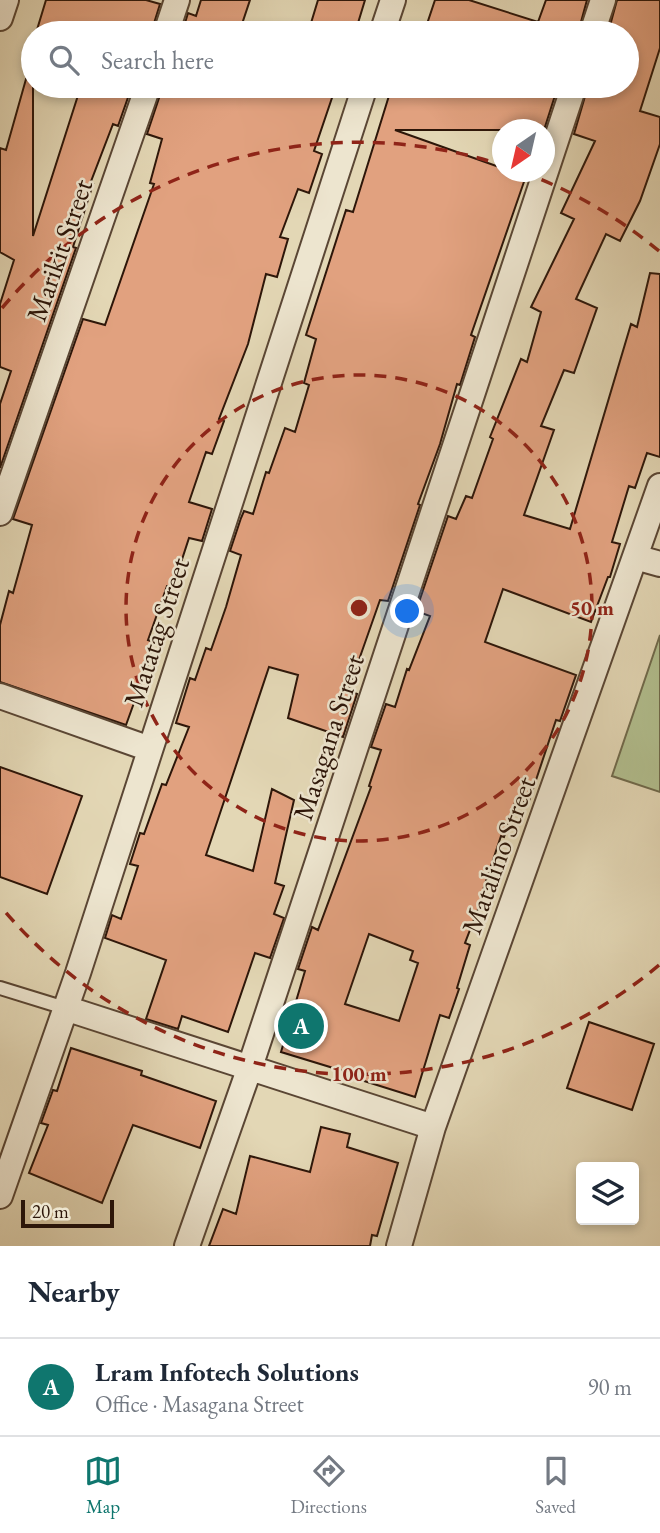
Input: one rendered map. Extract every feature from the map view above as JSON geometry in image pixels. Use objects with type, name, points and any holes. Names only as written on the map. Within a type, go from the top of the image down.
[{"type":"street","points":[[0,18],[6,0]]},
{"type":"street","points":[[170,21],[177,0]]},
{"type":"street","points":[[386,21],[393,0]]},
{"type":"street","points":[[596,21],[603,0]]},
{"type":"street","name":"Marikit Street","points":[[0,513],[144,98]]},
{"type":"street","name":"Matatag Street","points":[[0,1196],[65,1008],[361,98]]},
{"type":"street","name":"Masagana Street","points":[[187,1246],[250,1068],[571,98]]},
{"type":"street","name":"Matalino Street","points":[[398,1246],[433,1127],[660,486]]},
{"type":"street","points":[[635,557],[660,564]]},
{"type":"street","points":[[0,696],[150,749]]},
{"type":"street","points":[[65,1008],[433,1127]]},
{"type":"lane","points":[[0,988],[65,1008]]},
{"type":"green space","points":[[660,635],[660,792],[612,776]]},
{"type":"building","points":[[46,0],[146,0],[160,4],[155,21],[40,21]]},
{"type":"building","points":[[201,0],[250,0],[243,21],[186,21],[188,13],[196,16]]},
{"type":"building","points":[[318,0],[365,0],[359,21],[312,21]]},
{"type":"building","points":[[435,0],[469,0],[535,21],[428,21]]},
{"type":"building","points":[[546,0],[587,0],[581,21],[538,21]]},
{"type":"building","points":[[617,0],[660,0],[660,48],[640,111],[660,117],[660,144],[640,201],[620,241],[606,234],[576,299],[597,308],[574,373],[564,370],[541,426],[554,430],[524,515],[570,529],[631,324],[637,327],[650,273],[660,274],[660,457],[647,453],[635,488],[629,486],[612,542],[620,544],[610,577],[591,622],[503,589],[485,642],[576,675],[560,721],[556,720],[528,804],[516,799],[504,837],[501,836],[483,890],[485,891],[465,943],[470,945],[457,988],[459,989],[449,1018],[440,1015],[415,1097],[281,1052],[305,971],[298,969],[312,927],[318,930],[371,787],[369,786],[381,750],[371,747],[386,704],[395,707],[407,669],[409,670],[430,616],[416,611],[448,516],[456,519],[466,496],[472,498],[493,439],[490,437],[521,359],[527,362],[541,312],[531,307],[574,219],[561,213],[595,141],[574,134],[584,98],[639,98],[639,21],[611,21]],"holes":[[[369,934],[413,951],[410,960],[418,963],[399,1021],[345,1004]]]},
{"type":"building","points":[[21,97],[33,98],[33,236],[77,98],[128,98],[118,126],[113,124],[90,184],[93,184],[73,247],[76,248],[0,468],[0,404],[11,371],[0,367],[0,304],[14,260],[0,252],[0,148],[6,150]]},
{"type":"building","points":[[159,98],[332,98],[314,151],[322,154],[309,193],[298,189],[280,237],[288,239],[277,277],[266,274],[248,344],[219,419],[224,421],[212,454],[206,452],[189,502],[212,509],[202,541],[189,538],[173,587],[167,586],[148,640],[154,642],[148,664],[126,725],[0,682],[0,625],[9,591],[13,593],[32,525],[13,519],[83,319],[105,325],[154,184],[150,183],[162,139],[147,134]]},
{"type":"building","points":[[388,98],[554,98],[548,119],[492,119],[492,130],[395,130],[492,164],[492,182],[524,182],[471,335],[475,337],[460,385],[457,384],[388,601],[380,600],[348,691],[357,694],[343,737],[288,718],[298,675],[269,667],[206,855],[253,871],[272,789],[294,800],[275,883],[284,886],[274,914],[284,918],[270,958],[255,953],[228,1032],[182,1016],[178,1029],[146,1019],[166,960],[105,938],[112,915],[121,919],[138,866],[130,864],[140,833],[144,834],[162,784],[166,785],[189,727],[176,723],[190,678],[195,680],[206,648],[211,650],[226,607],[241,555],[230,551],[241,518],[244,511],[253,514],[266,472],[269,473],[285,428],[295,432],[309,385],[304,383],[316,339],[306,335],[346,210],[353,212]]},
{"type":"building","points":[[0,767],[82,796],[47,894],[0,877]]},
{"type":"building","points":[[589,1022],[654,1044],[632,1110],[567,1088]]},
{"type":"building","points":[[71,1048],[142,1071],[141,1075],[216,1101],[200,1148],[133,1125],[102,1203],[29,1173],[48,1125],[41,1123],[53,1090],[57,1091]]},
{"type":"building","points":[[321,1127],[350,1134],[347,1147],[398,1163],[377,1236],[372,1235],[370,1246],[209,1246],[223,1209],[236,1214],[250,1156],[310,1172]]},
{"type":"place","name":"Lram Infotech Solutions","points":[[301,1026]]}]
